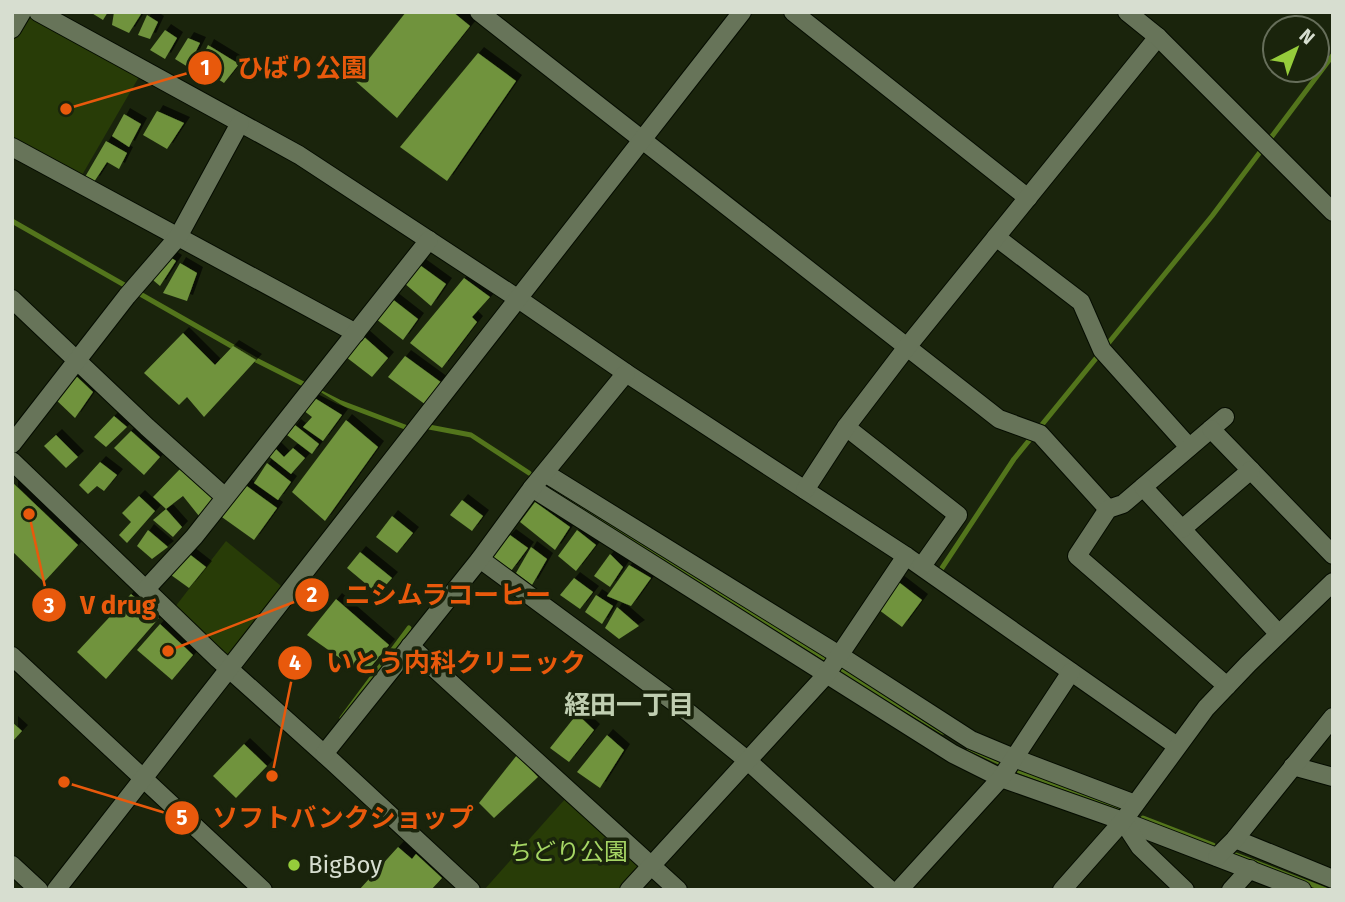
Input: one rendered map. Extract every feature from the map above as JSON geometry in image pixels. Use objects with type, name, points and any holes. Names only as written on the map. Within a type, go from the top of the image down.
[{"type":"street","points":[[12,29],[22,12]]},
{"type":"street","points":[[38,12],[299,155],[922,566],[1177,746]]},
{"type":"street","points":[[479,12],[999,419],[1040,434],[1108,509]]},
{"type":"street","points":[[56,890],[742,12]]},
{"type":"street","points":[[793,12],[1028,198]]},
{"type":"street","points":[[1127,12],[1158,37],[1333,212]]},
{"type":"street","points":[[805,490],[846,428],[907,347],[1158,37]]},
{"type":"street","points":[[12,444],[127,296],[178,237],[240,123]]},
{"type":"street","points":[[12,147],[356,332]]},
{"type":"street","points":[[996,237],[1081,302],[1102,350],[1189,447]]},
{"type":"street","points":[[146,589],[194,537],[429,240]]},
{"type":"street","points":[[12,299],[147,428],[225,497]]},
{"type":"street","points":[[324,754],[480,559],[532,488],[626,373]]},
{"type":"street","points":[[1227,686],[1077,556],[1108,509],[1123,504],[1218,423],[1251,470],[1333,555]]},
{"type":"street","points":[[846,428],[958,515],[922,566]]},
{"type":"street","points":[[12,461],[229,668],[471,890]]},
{"type":"street","points":[[1182,529],[1251,470]]},
{"type":"street","points":[[545,473],[971,740],[1135,804]]},
{"type":"street","points":[[1143,487],[1279,634]]},
{"type":"street","points":[[532,488],[953,754],[1001,778],[1302,890]]},
{"type":"street","points":[[629,890],[826,675],[906,556]]},
{"type":"street","points":[[480,559],[678,705],[748,761],[890,890]]},
{"type":"street","points":[[1062,890],[1122,821],[1206,708],[1333,582]]},
{"type":"street","points":[[410,646],[678,890]]},
{"type":"street","points":[[12,656],[263,890]]},
{"type":"street","points":[[899,890],[1001,778],[1071,672]]},
{"type":"street","points":[[1217,857],[1235,839],[1333,718]]},
{"type":"street","points":[[1293,766],[1333,777]]},
{"type":"street","points":[[1122,821],[1140,847],[1185,890]]},
{"type":"street","points":[[1235,839],[1333,879]]},
{"type":"street","points":[[12,865],[40,890]]},
{"type":"street","points":[[1231,890],[1250,869]]},
{"type":"green space","points":[[22,12],[38,12],[143,70],[78,182],[12,147],[12,29]]},
{"type":"green space","points":[[226,541],[286,590],[232,659],[175,607]]},
{"type":"green space","name":"ちどり公園","points":[[566,798],[644,870],[626,890],[484,890]]},
{"type":"building","points":[[90,12],[108,12],[103,20]]},
{"type":"building","points":[[114,12],[141,14],[129,33],[112,25]]},
{"type":"building","points":[[406,12],[453,12],[470,26],[397,118],[353,79]]},
{"type":"building","points":[[147,15],[158,22],[150,39],[138,35]]},
{"type":"building","points":[[165,30],[177,38],[165,59],[150,50]]},
{"type":"building","points":[[188,38],[200,43],[188,67],[175,59]]},
{"type":"building","points":[[208,45],[239,64],[224,83],[198,66]]},
{"type":"building","points":[[478,53],[516,81],[447,181],[400,147]]},
{"type":"building","points":[[157,111],[184,123],[167,149],[143,135]]},
{"type":"building","points":[[124,114],[141,124],[129,147],[112,136]]},
{"type":"building","points":[[106,141],[127,153],[119,169],[107,162],[94,182],[85,177]]},
{"type":"building","points":[[161,251],[176,261],[160,286],[147,275]]},
{"type":"building","points":[[180,263],[197,273],[187,301],[163,293]]},
{"type":"building","points":[[417,263],[446,284],[431,306],[404,283]]},
{"type":"building","points":[[464,278],[490,297],[472,317],[477,322],[442,368],[410,343]]},
{"type":"building","points":[[391,298],[418,319],[403,340],[376,319]]},
{"type":"building","points":[[183,333],[215,365],[233,346],[256,360],[204,417],[187,397],[179,405],[144,373]]},
{"type":"building","points":[[362,335],[388,358],[372,377],[346,357]]},
{"type":"building","points":[[405,356],[442,383],[426,405],[388,377]]},
{"type":"building","points":[[74,374],[93,392],[75,418],[53,397]]},
{"type":"building","points":[[313,397],[342,415],[323,441],[303,427],[312,417],[303,410]]},
{"type":"building","points":[[114,416],[127,427],[106,447],[94,437]]},
{"type":"building","points":[[346,420],[378,447],[325,521],[292,492]]},
{"type":"building","points":[[295,425],[319,444],[312,454],[287,435]]},
{"type":"building","points":[[131,431],[160,457],[144,475],[114,448]]},
{"type":"building","points":[[56,435],[78,457],[66,468],[44,446]]},
{"type":"building","points":[[274,447],[284,457],[293,448],[305,458],[291,474],[267,455]]},
{"type":"building","points":[[100,462],[117,475],[104,491],[97,486],[88,494],[79,485]]},
{"type":"building","points":[[267,463],[291,482],[278,500],[254,483]]},
{"type":"building","points":[[181,468],[216,497],[199,516],[183,496],[166,509],[153,497]]},
{"type":"building","points":[[12,482],[78,545],[44,582],[12,551]]},
{"type":"building","points":[[244,484],[277,508],[254,540],[219,515]]},
{"type":"building","points":[[139,496],[155,511],[127,543],[119,535],[131,522],[122,513]]},
{"type":"building","points":[[462,500],[483,516],[472,531],[450,515]]},
{"type":"building","points":[[535,502],[570,527],[555,550],[520,522]]},
{"type":"building","points":[[166,509],[182,527],[173,537],[153,520]]},
{"type":"building","points":[[392,516],[413,533],[397,553],[376,537]]},
{"type":"building","points":[[148,530],[168,547],[152,559],[137,546]]},
{"type":"building","points":[[577,530],[596,545],[576,571],[558,556]]},
{"type":"building","points":[[510,535],[528,548],[511,571],[489,557]]},
{"type":"building","points":[[531,547],[547,559],[532,585],[516,573]]},
{"type":"building","points":[[360,552],[392,578],[378,594],[347,568]]},
{"type":"building","points":[[188,553],[206,567],[189,588],[171,575]]},
{"type":"building","points":[[610,554],[623,567],[610,587],[594,576]]},
{"type":"building","points":[[629,565],[651,578],[631,606],[607,596]]},
{"type":"building","points":[[574,578],[593,592],[580,609],[560,595]]},
{"type":"building","points":[[896,580],[922,600],[902,627],[875,607]]},
{"type":"building","points":[[131,594],[159,618],[106,679],[77,652]]},
{"type":"building","points":[[596,595],[613,606],[602,624],[585,612]]},
{"type":"building","points":[[336,599],[389,645],[364,675],[307,635]]},
{"type":"building","points":[[617,607],[639,626],[619,639],[605,628]]},
{"type":"building","points":[[160,624],[193,655],[172,680],[137,650]]},
{"type":"building","points":[[577,714],[594,730],[569,762],[550,748]]},
{"type":"building","points":[[12,722],[22,731],[12,742]]},
{"type":"building","points":[[607,735],[624,750],[600,788],[577,772]]},
{"type":"building","points":[[244,744],[267,766],[236,798],[213,776]]},
{"type":"building","points":[[517,755],[538,777],[494,818],[479,803]]},
{"type":"building","points":[[398,847],[412,859],[416,854],[442,878],[431,890],[359,890]]},
{"type":"waterway","points":[[940,571],[1014,459],[1212,216],[1333,55]]},
{"type":"waterway","points":[[12,221],[256,360],[339,402],[405,427]]},
{"type":"waterway","points":[[429,427],[471,435],[529,473]]},
{"type":"waterway","points":[[545,484],[826,659]]},
{"type":"waterway","points":[[342,718],[409,628]]},
{"type":"waterway","points":[[839,669],[943,732]]},
{"type":"waterway","points":[[969,748],[1001,763]]},
{"type":"waterway","points":[[1019,771],[1120,808]]},
{"type":"waterway","points":[[1143,818],[1213,845]]},
{"type":"waterway","points":[[1236,855],[1326,890]]},
{"type":"place","name":"ひばり公園","points":[[66,109]]},
{"type":"place","name":"V drug","points":[[29,514]]},
{"type":"place","name":"ニシムラコーヒー","points":[[168,651]]},
{"type":"place","name":"いとう内科クリニック","points":[[272,776]]},
{"type":"place","name":"ソフトバンクショップ","points":[[64,782]]},
{"type":"place","name":"BigBoy","points":[[294,865]]},
{"type":"district","name":"経田一丁目","points":[[629,705]]}]
